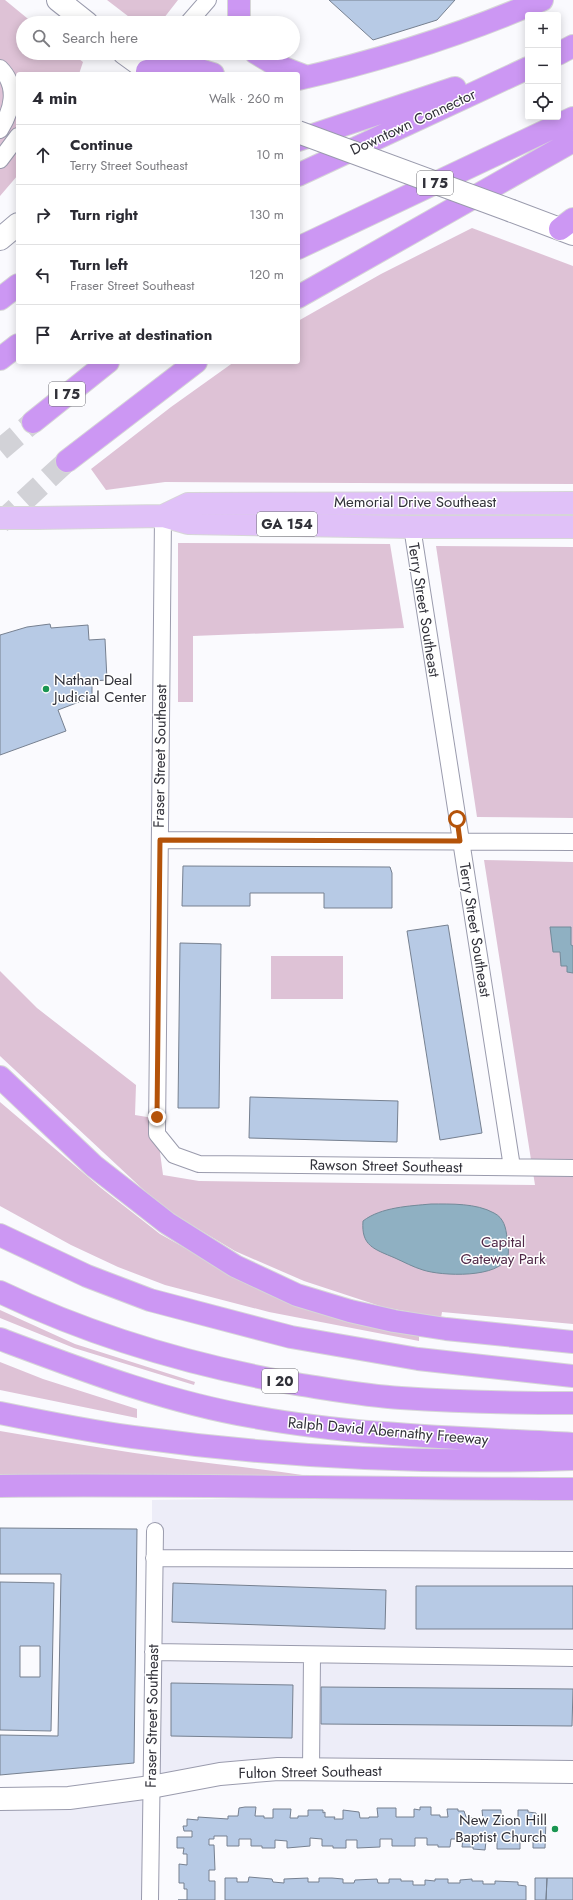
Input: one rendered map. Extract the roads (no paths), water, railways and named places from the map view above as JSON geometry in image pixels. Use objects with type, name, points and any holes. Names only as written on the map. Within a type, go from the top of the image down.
[{"type":"highway","points":[[239,0],[239,16]]},
{"type":"highway","points":[[301,83],[383,58],[482,25],[542,0]]},
{"type":"highway","points":[[561,49],[573,45]]},
{"type":"highway","points":[[561,52],[573,45]]},
{"type":"highway","points":[[268,60],[286,72]]},
{"type":"highway","points":[[300,139],[430,97],[525,63]]},
{"type":"highway","points":[[155,72],[190,67],[206,72]]},
{"type":"highway","name":"Downtown Connector","points":[[300,174],[525,69]]},
{"type":"highway","name":"I 75","points":[[300,247],[573,118]]},
{"type":"highway","points":[[300,295],[573,141]]},
{"type":"highway","points":[[0,298],[16,286]]},
{"type":"highway","points":[[0,359],[16,347]]},
{"type":"highway","name":"I 75","points":[[33,422],[106,364]]},
{"type":"highway","points":[[67,461],[193,364]]},
{"type":"highway","points":[[0,1077],[94,1166],[167,1223],[235,1266],[297,1295],[350,1311],[394,1321],[446,1329],[573,1342]]},
{"type":"highway","points":[[0,1225],[59,1262]]},
{"type":"highway","points":[[0,1235],[87,1276],[150,1300],[291,1338],[418,1359],[573,1376]]},
{"type":"highway","name":"I 20","points":[[0,1292],[80,1326],[130,1344],[173,1358],[237,1373],[339,1391],[400,1398],[472,1402],[573,1403]]},
{"type":"highway","name":"Ralph David Abernathy Freeway","points":[[0,1339],[107,1379],[199,1406],[253,1417],[320,1428],[421,1436],[573,1444]]},
{"type":"highway","points":[[0,1413],[108,1433],[234,1448],[327,1455],[415,1459],[573,1459]]},
{"type":"highway","points":[[0,1486],[147,1485],[573,1489]]},
{"type":"main road","name":"Memorial Drive Southeast","points":[[163,516],[188,504],[573,503]]},
{"type":"main road","name":"Memorial Drive Southeast","points":[[0,518],[163,516],[188,523],[412,527],[573,527]]},
{"type":"street","points":[[58,0],[78,16]]},
{"type":"street","points":[[194,16],[208,0]]},
{"type":"street","points":[[132,60],[147,72]]},
{"type":"street","points":[[149,72],[158,60]]},
{"type":"street","points":[[0,68],[10,83],[12,94],[12,104],[8,116],[0,130]]},
{"type":"street","points":[[300,133],[512,211],[569,227]]},
{"type":"street","points":[[0,160],[16,139]]},
{"type":"street","points":[[0,239],[16,226]]},
{"type":"street","name":"Fraser Street Southeast","points":[[163,516],[157,1134],[174,1155],[199,1164]]},
{"type":"street","name":"Terry Street Southeast","points":[[412,527],[512,1167]]},
{"type":"street","points":[[160,840],[573,842]]},
{"type":"street","name":"Rawson Street Southeast","points":[[199,1164],[573,1168]]},
{"type":"street","name":"Fraser Street Southeast","points":[[150,1900],[155,1531]]},
{"type":"street","points":[[154,1558],[573,1560]]},
{"type":"street","points":[[153,1652],[573,1658]]},
{"type":"street","points":[[312,1654],[312,1770]]},
{"type":"street","name":"Fulton Street Southeast","points":[[0,1799],[69,1798],[152,1787],[220,1774],[278,1769],[573,1772]]},
{"type":"water","points":[[550,927],[571,927],[573,973],[567,972],[567,966],[561,966],[560,952],[553,952]]},
{"type":"water","points":[[431,1204],[455,1204],[479,1207],[497,1215],[502,1220],[505,1227],[508,1245],[508,1256],[503,1263],[494,1269],[469,1274],[443,1274],[431,1272],[375,1249],[370,1246],[364,1236],[363,1221],[370,1216],[396,1208]]},
{"type":"tunnel","points":[[0,450],[33,422]]},
{"type":"tunnel","points":[[0,523],[67,461]]},
{"type":"place","name":"Nathan Deal Judicial Center","points":[[46,689]]},
{"type":"place","name":"New Zion Hill Baptist Church","points":[[555,1829]]},
{"type":"park label","name":"Capital Gateway Park","points":[[503,1250]]}]
